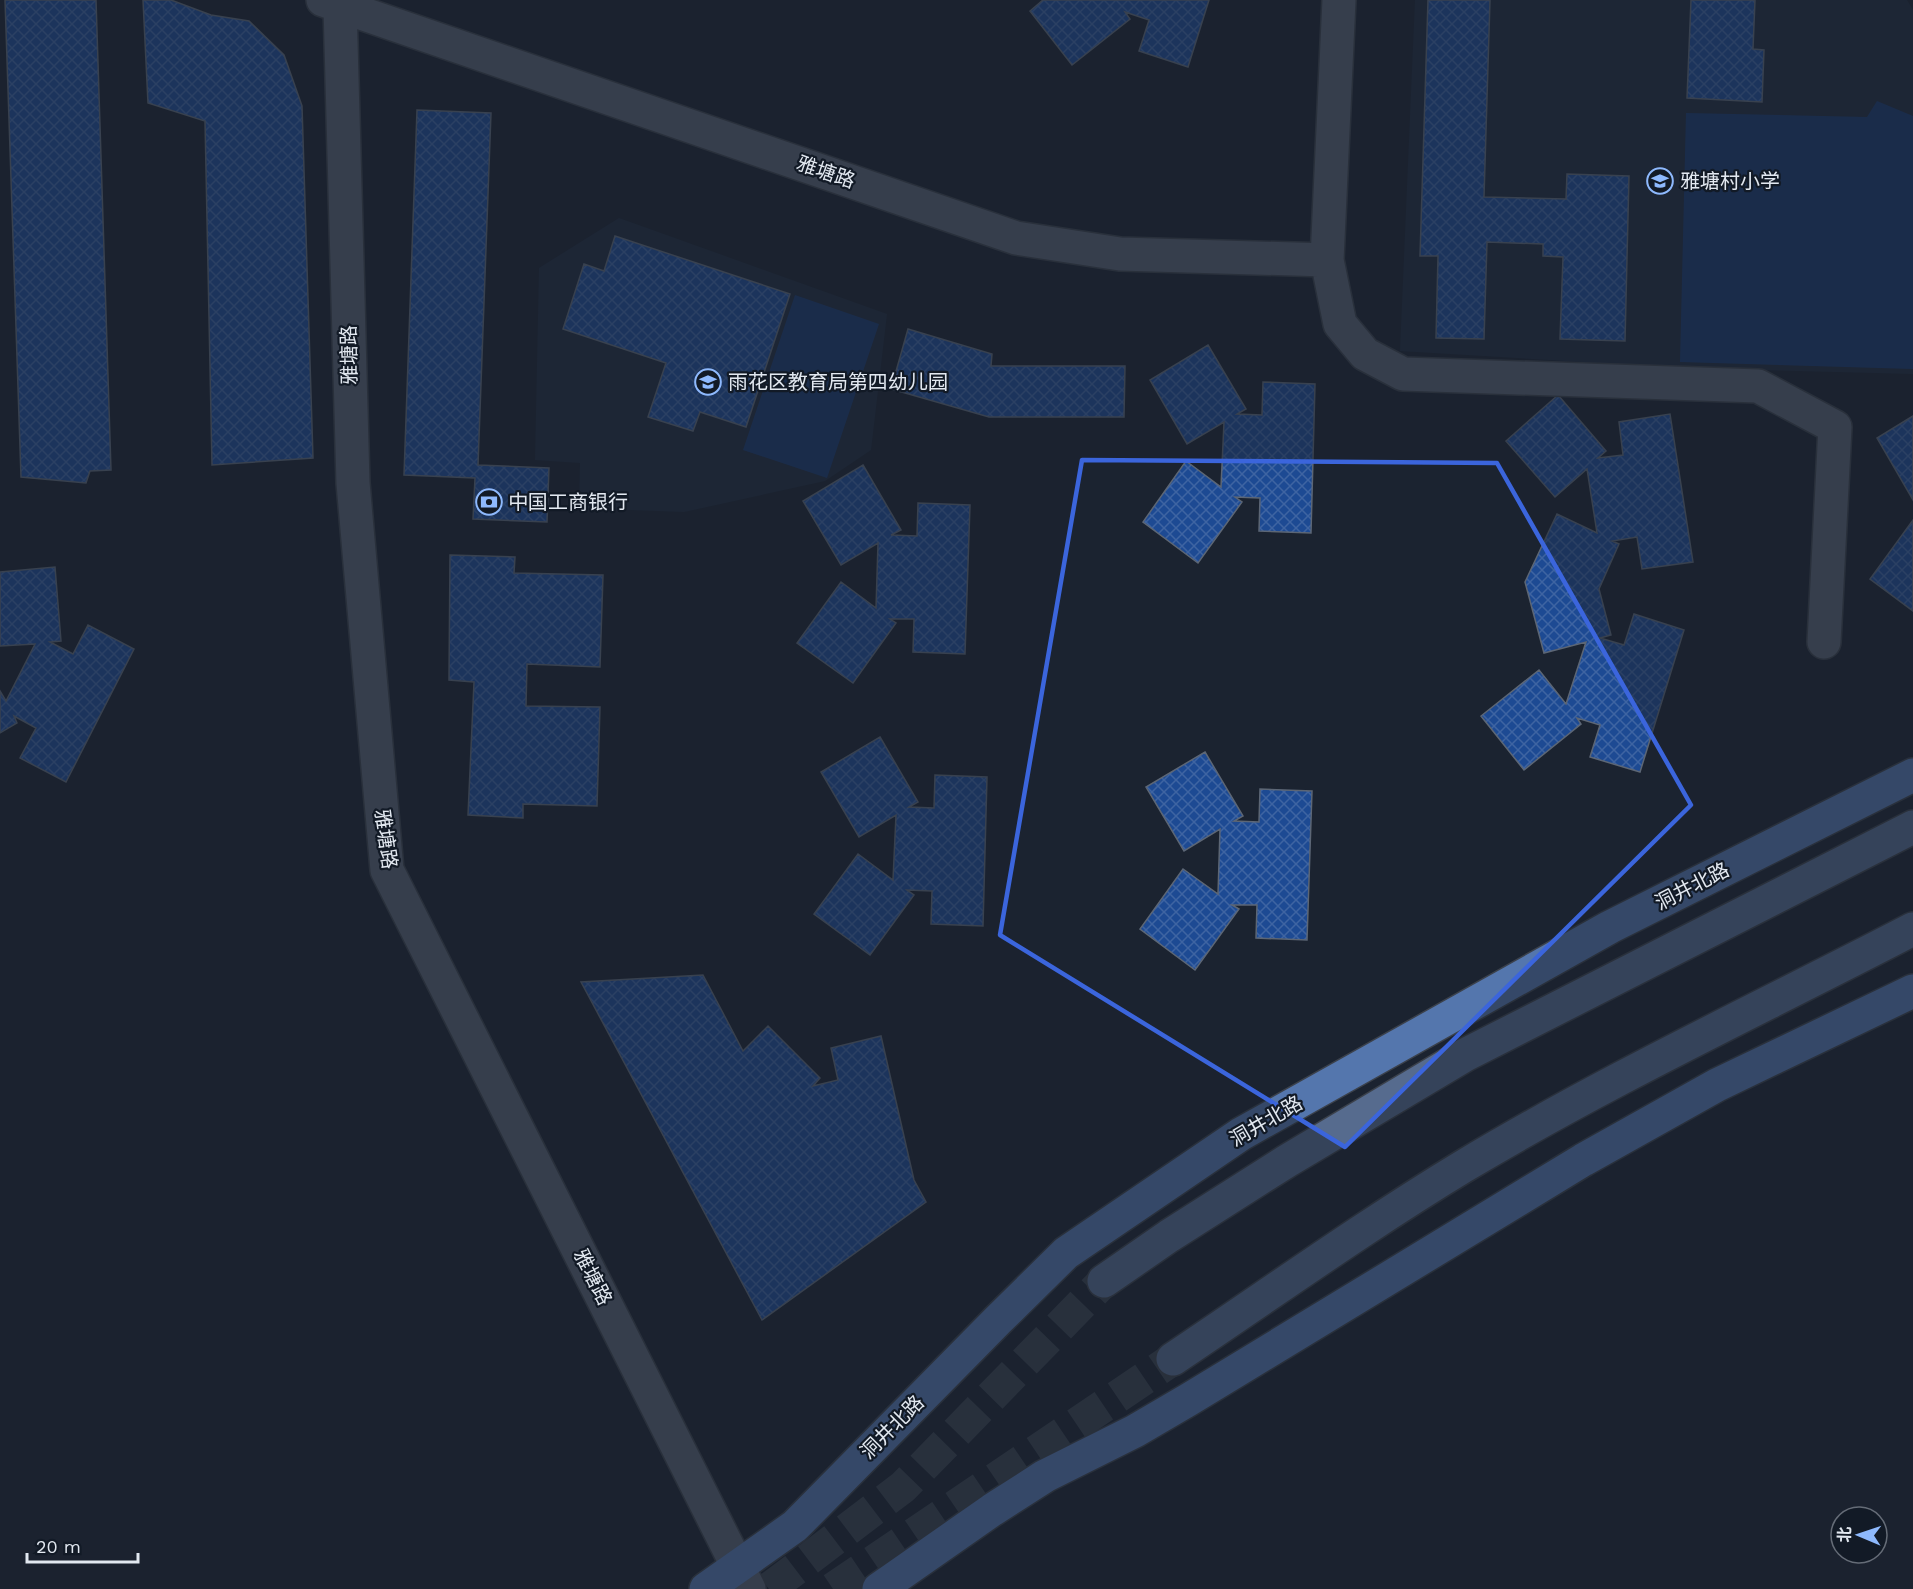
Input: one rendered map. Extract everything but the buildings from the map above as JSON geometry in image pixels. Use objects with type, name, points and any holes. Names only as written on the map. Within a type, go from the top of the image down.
[{"type":"main road","name":"洞井北路","points":[[706,1589],[743,1578],[1066,1253],[1241,1134],[1610,927],[1913,775]]},
{"type":"main road","points":[[1104,1281],[1168,1236],[1287,1161],[1466,1055],[1913,827]]},
{"type":"main road","points":[[1173,1359],[1343,1244],[1465,1166],[1637,1069],[1913,929]]},
{"type":"main road","points":[[879,1589],[1045,1476],[1135,1431],[1583,1160],[1717,1085],[1913,991]]},
{"type":"street","points":[[1339,0],[1327,260],[1340,324],[1365,354],[1403,374],[1758,386],[1835,427],[1824,642]]},
{"type":"street","name":"雅塘路","points":[[743,1578],[387,870],[353,483],[332,3],[1016,238],[1120,254],[1327,260]]},
{"type":"highlighted area","points":[[1082,460],[1497,463],[1691,805],[1345,1147],[1000,935]]},
{"type":"shaded area","name":"雅塘村小学","points":[[1415,0],[1907,0],[1913,10],[1913,374],[1681,368],[1400,351]]},
{"type":"shaded area","points":[[1877,101],[1913,116],[1913,369],[1680,362],[1686,113],[1867,117]]},
{"type":"shaded area","name":"雨花区教育局第四幼儿园","points":[[619,218],[887,314],[871,450],[825,481],[684,512],[579,508],[580,463],[535,460],[539,268]]},
{"type":"shaded area","points":[[795,295],[879,324],[827,478],[743,450]]},
{"type":"tunnel","points":[[769,1589],[903,1487],[1104,1281]]},
{"type":"tunnel","points":[[833,1589],[1173,1359]]},
{"type":"place","name":"雅塘村小学","points":[[1660,181]]},
{"type":"place","name":"雨花区教育局第四幼儿园","points":[[708,382]]},
{"type":"place","name":"中国工商银行","points":[[489,502]]}]
